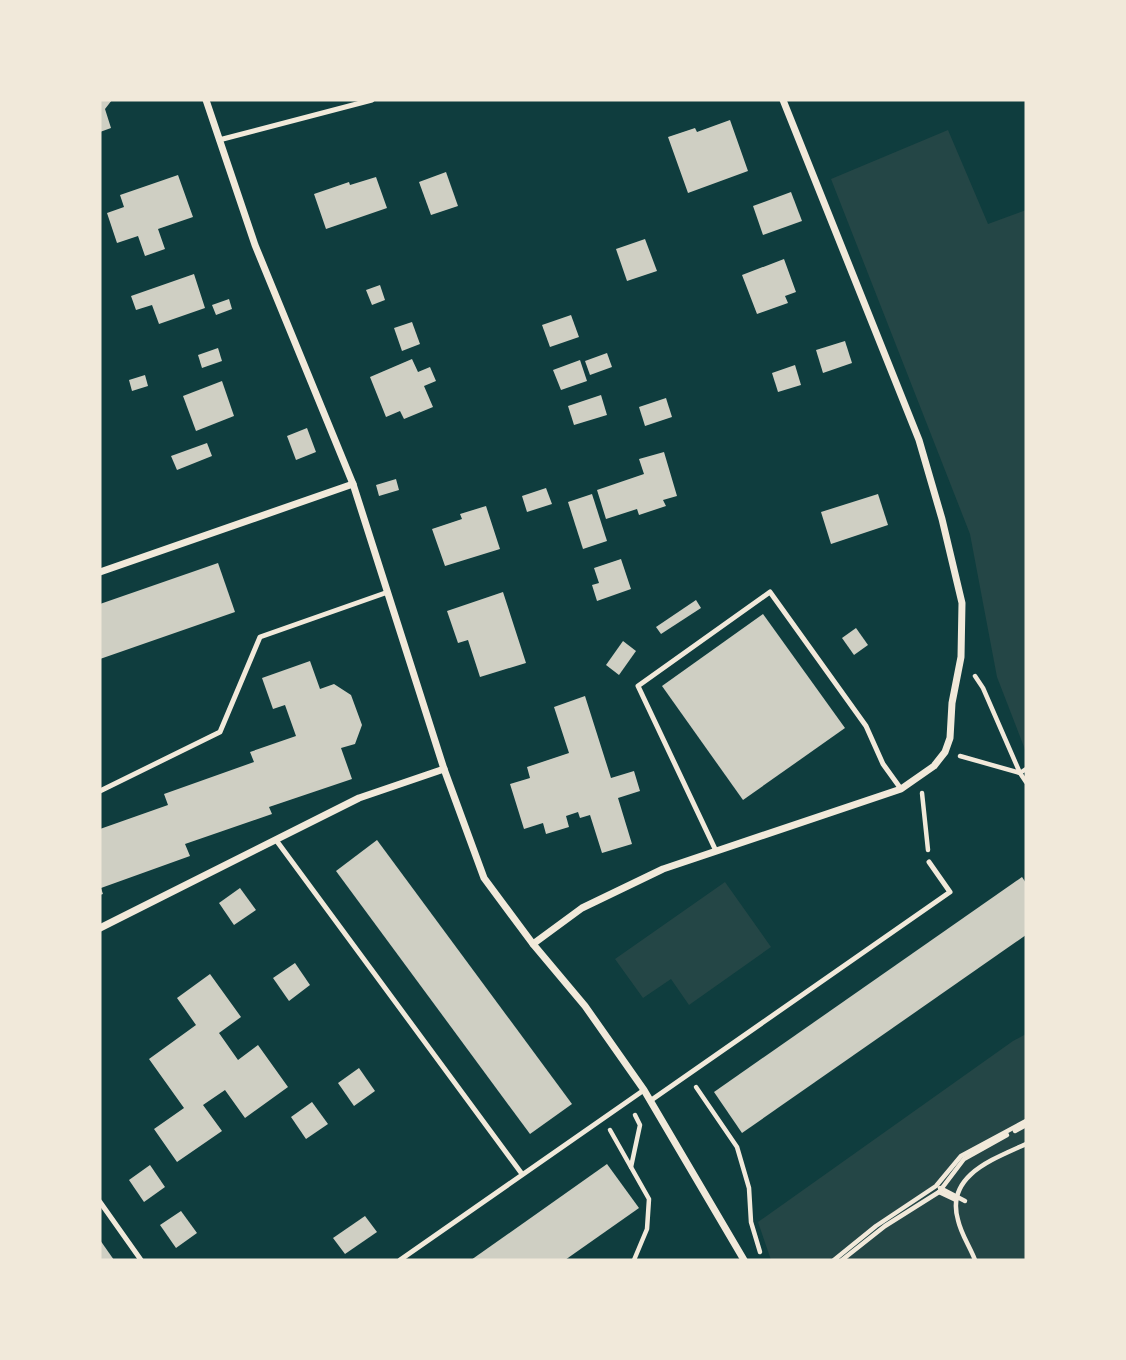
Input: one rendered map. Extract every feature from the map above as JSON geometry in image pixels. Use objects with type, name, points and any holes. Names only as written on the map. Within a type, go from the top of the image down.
[{"type":"street","points":[[206,100],[255,245],[353,484],[444,769],[485,878],[533,944],[585,1006],[643,1090],[744,1260]]},
{"type":"street","points":[[533,944],[582,908],[663,869],[901,789],[934,766],[945,752],[950,738],[952,703],[961,657],[962,603],[923,453],[783,100]]},
{"type":"street","points":[[100,572],[353,484]]},
{"type":"street","points":[[100,928],[359,798],[444,769]]},
{"type":"lane","points":[[219,140],[372,100]]},
{"type":"lane","points":[[100,791],[220,733],[260,637],[388,592]]},
{"type":"lane","points":[[716,851],[638,686],[769,592],[866,726],[883,764],[901,789]]},
{"type":"lane","points":[[276,840],[522,1174]]},
{"type":"lane","points":[[650,1101],[950,891],[929,862]]},
{"type":"lane","points":[[400,1260],[643,1090]]},
{"type":"lane","points":[[100,1202],[141,1260]]},
{"type":"path","points":[[961,657],[983,688],[1026,782]]},
{"type":"path","points":[[945,752],[1020,773],[1026,769]]},
{"type":"path","points":[[920,775],[929,862]]},
{"type":"path","points":[[688,1075],[737,1147],[749,1188],[751,1222],[762,1260]]},
{"type":"path","points":[[628,1101],[640,1125],[631,1168]]},
{"type":"path","points":[[603,1118],[649,1199],[647,1229],[634,1260]]},
{"type":"path","points":[[842,1260],[938,1189],[964,1159],[1026,1123]]},
{"type":"path","points":[[975,1260],[957,1220],[956,1199],[965,1179],[977,1168],[1026,1144]]},
{"type":"path","points":[[938,1189],[965,1201]]},
{"type":"path","points":[[834,1260],[876,1226],[938,1189]]},
{"type":"shaded area","points":[[948,130],[988,224],[1026,210],[1026,752],[997,677],[970,534],[831,179]]},
{"type":"shaded area","points":[[725,882],[771,947],[689,1005],[671,979],[643,998],[615,959]]},
{"type":"shaded area","points":[[1026,1034],[1026,1260],[771,1260],[758,1222]]},
{"type":"building","points":[[100,100],[112,100],[105,109],[111,128],[100,132]]},
{"type":"building","points":[[730,120],[748,171],[688,193],[668,137],[695,128],[697,132]]},
{"type":"building","points":[[446,172],[458,206],[431,215],[419,182]]},
{"type":"building","points":[[178,175],[193,217],[158,229],[165,249],[145,256],[138,236],[117,243],[107,213],[124,207],[120,195]]},
{"type":"building","points":[[376,177],[387,208],[326,229],[314,194],[349,182],[350,185]]},
{"type":"building","points":[[791,192],[802,221],[763,235],[753,206]]},
{"type":"building","points":[[645,239],[657,271],[627,281],[616,249]]},
{"type":"building","points":[[784,259],[796,292],[785,296],[788,303],[757,314],[742,275]]},
{"type":"building","points":[[194,274],[205,308],[159,324],[152,305],[136,310],[131,296]]},
{"type":"building","points":[[380,285],[385,300],[372,305],[366,290]]},
{"type":"building","points":[[229,299],[232,309],[216,315],[212,305]]},
{"type":"building","points":[[571,315],[579,337],[550,347],[542,325]]},
{"type":"building","points":[[412,322],[420,344],[402,351],[394,328]]},
{"type":"building","points":[[845,341],[852,363],[823,373],[816,350]]},
{"type":"building","points":[[218,348],[222,361],[202,368],[198,355]]},
{"type":"building","points":[[607,353],[612,367],[590,375],[585,361]]},
{"type":"building","points":[[412,359],[418,372],[430,367],[436,381],[424,386],[433,407],[404,419],[400,411],[386,417],[370,377]]},
{"type":"building","points":[[580,360],[587,381],[561,390],[553,370]]},
{"type":"building","points":[[795,365],[801,385],[778,392],[772,373]]},
{"type":"building","points":[[145,375],[148,386],[132,391],[129,380]]},
{"type":"building","points":[[222,381],[234,416],[196,431],[183,396]]},
{"type":"building","points":[[601,395],[607,415],[574,425],[568,406]]},
{"type":"building","points":[[666,398],[672,417],[645,426],[639,407]]},
{"type":"building","points":[[307,428],[316,452],[296,460],[287,436]]},
{"type":"building","points":[[207,443],[212,456],[177,470],[171,456]]},
{"type":"building","points":[[664,452],[677,496],[663,500],[666,506],[639,515],[637,509],[606,519],[597,490],[644,474],[639,459]]},
{"type":"building","points":[[396,479],[399,490],[379,496],[376,485]]},
{"type":"building","points":[[546,488],[552,504],[527,512],[522,496]]},
{"type":"building","points":[[592,494],[607,541],[583,549],[568,502]]},
{"type":"building","points":[[878,494],[888,525],[831,544],[821,512]]},
{"type":"building","points":[[486,506],[500,549],[445,566],[432,529],[462,519],[460,514]]},
{"type":"building","points":[[621,559],[631,589],[597,601],[592,585],[599,583],[594,568]]},
{"type":"building","points":[[218,563],[235,612],[100,659],[100,604]]},
{"type":"building","points":[[503,592],[526,663],[480,677],[468,640],[458,643],[447,611]]},
{"type":"building","points":[[696,600],[701,608],[661,634],[656,627]]},
{"type":"building","points":[[763,614],[845,728],[743,800],[662,686]]},
{"type":"building","points":[[856,628],[868,645],[854,655],[842,638]]},
{"type":"building","points":[[623,641],[636,651],[619,675],[606,665]]},
{"type":"building","points":[[310,661],[320,689],[334,684],[351,695],[362,725],[355,744],[341,748],[352,779],[269,807],[272,814],[185,844],[190,856],[101,888],[103,894],[100,895],[100,829],[168,805],[164,794],[254,762],[250,752],[296,736],[285,705],[273,709],[262,678]]},
{"type":"building","points":[[585,696],[611,778],[634,771],[640,791],[618,798],[632,844],[602,853],[590,815],[580,818],[578,812],[566,816],[569,827],[546,834],[543,823],[524,829],[510,784],[530,778],[527,767],[569,753],[554,707]]},
{"type":"building","points":[[377,840],[572,1104],[530,1134],[336,871]]},
{"type":"building","points":[[1022,877],[1026,883],[1026,935],[742,1133],[714,1092]]},
{"type":"building","points":[[240,888],[256,910],[234,925],[219,903]]},
{"type":"building","points":[[295,963],[310,985],[289,1001],[273,978]]},
{"type":"building","points":[[210,974],[241,1017],[219,1033],[238,1060],[258,1045],[288,1087],[245,1118],[225,1090],[203,1105],[222,1131],[177,1162],[154,1129],[184,1108],[149,1059],[196,1025],[177,998]]},
{"type":"building","points":[[359,1068],[375,1091],[354,1106],[338,1083]]},
{"type":"building","points":[[312,1102],[328,1124],[306,1139],[291,1117]]},
{"type":"building","points":[[607,1164],[639,1208],[565,1260],[471,1260]]},
{"type":"building","points":[[150,1165],[165,1187],[144,1202],[129,1180]]},
{"type":"building","points":[[181,1211],[197,1233],[176,1248],[160,1225]]},
{"type":"building","points":[[365,1216],[377,1232],[345,1254],[333,1238]]},
{"type":"building","points":[[100,1240],[114,1260],[100,1260]]}]
